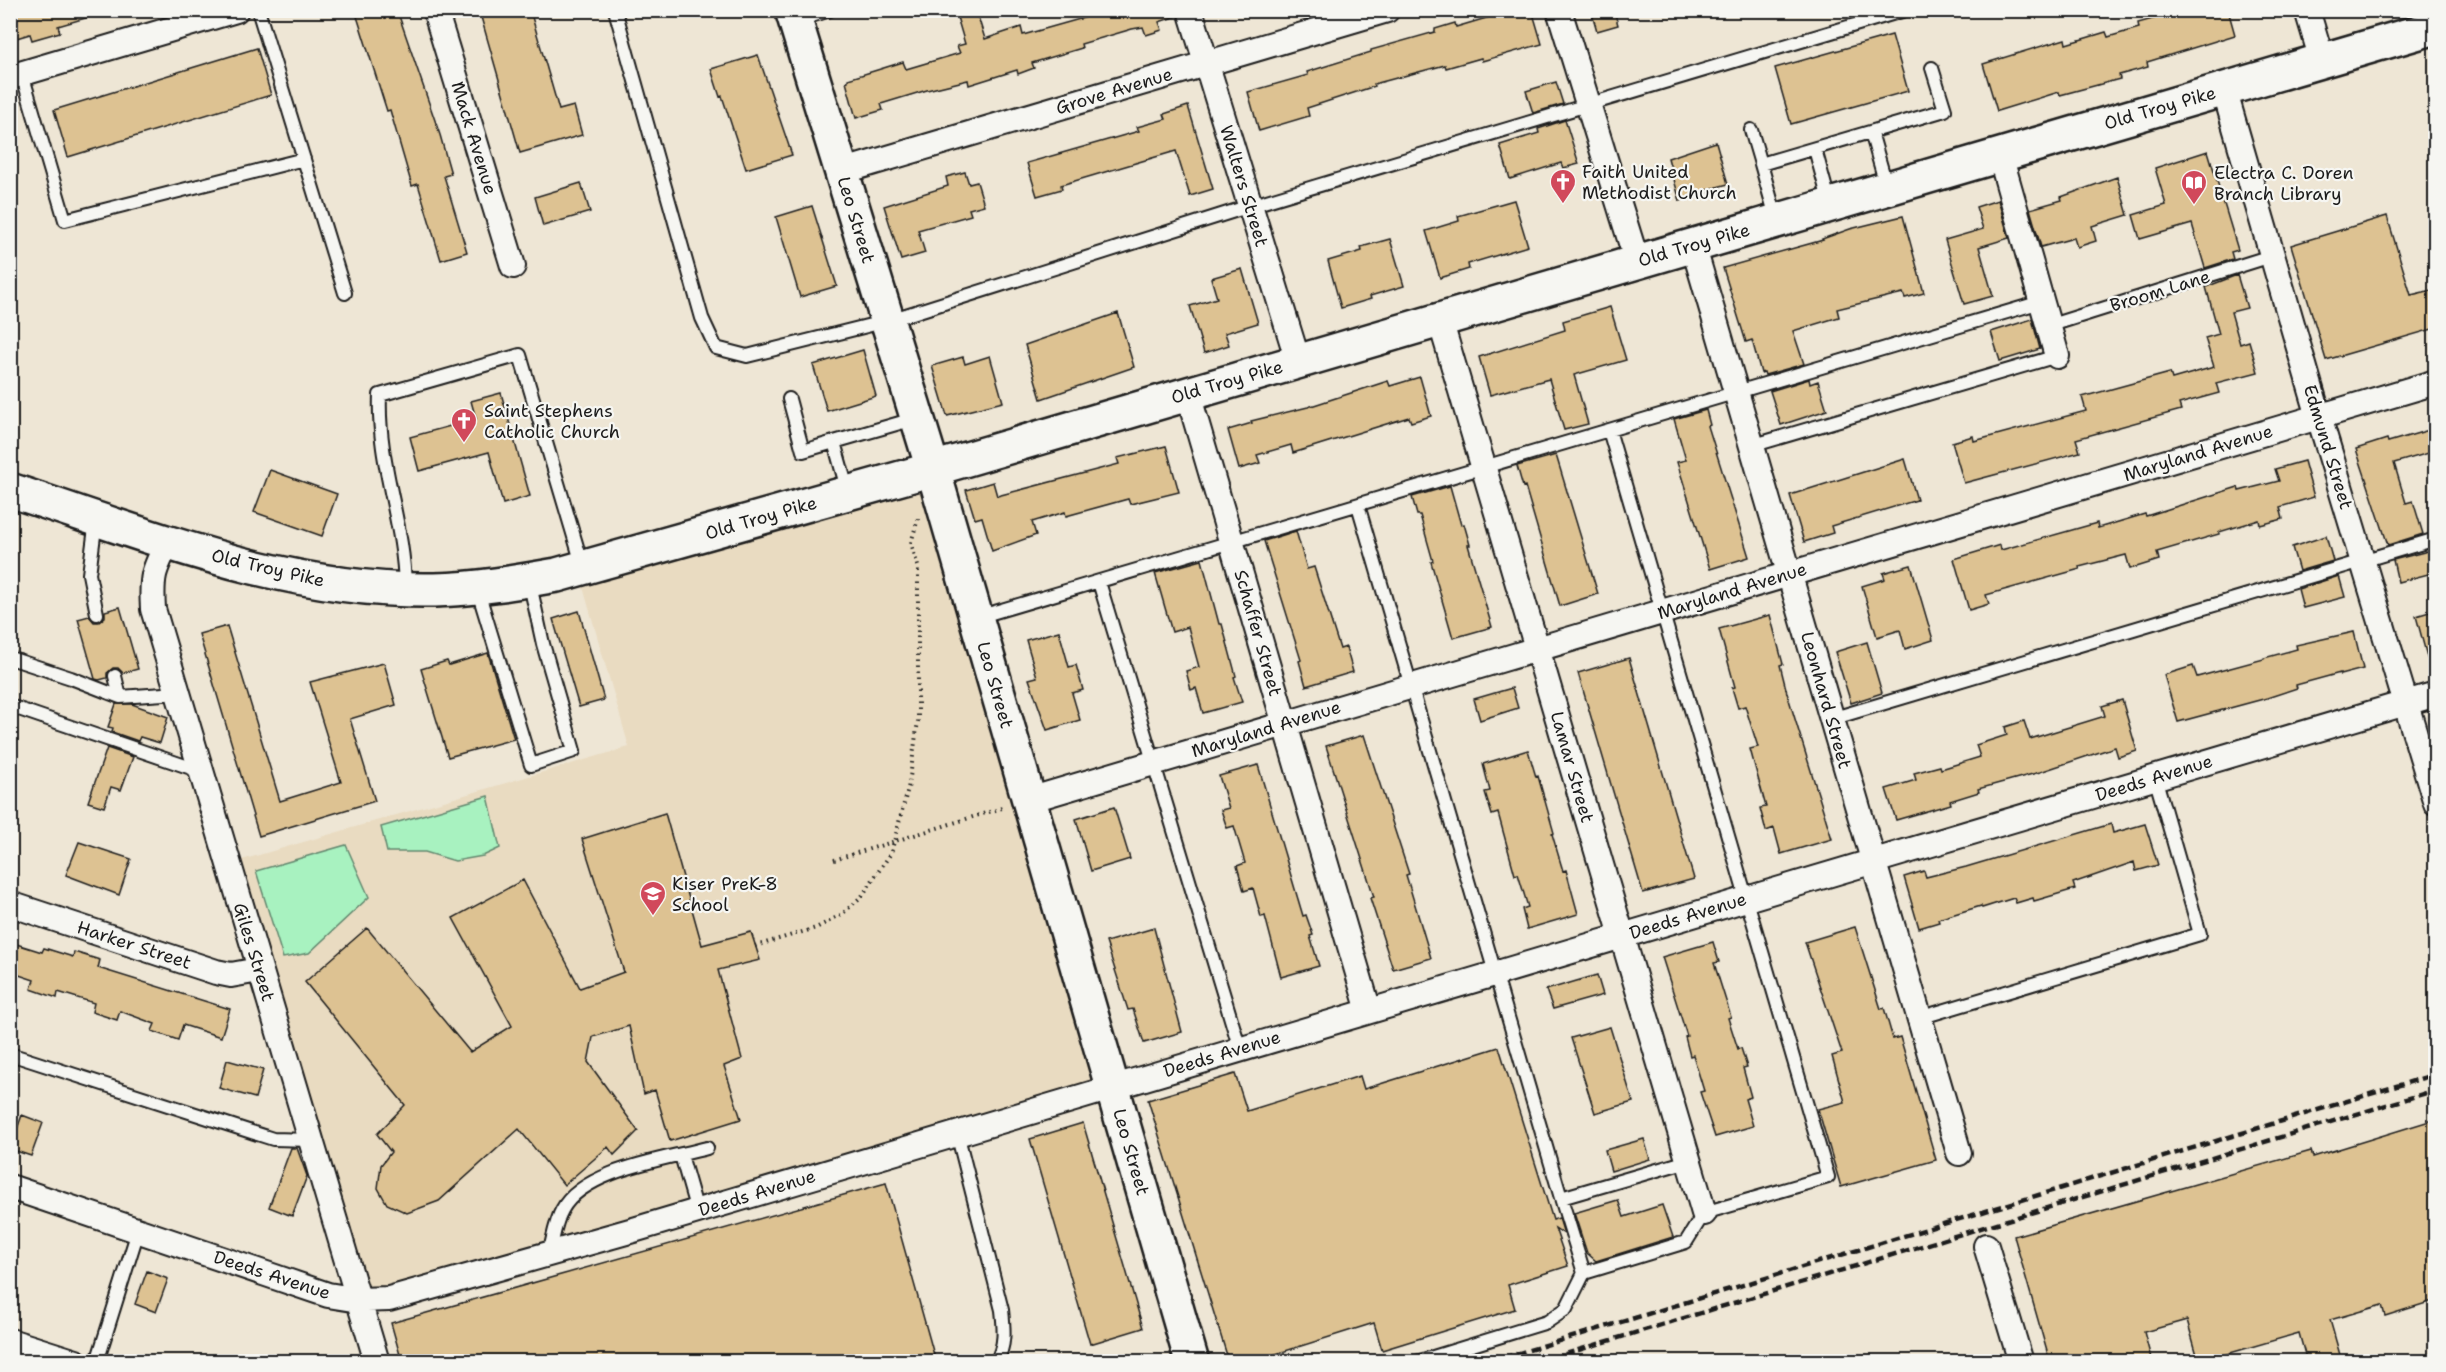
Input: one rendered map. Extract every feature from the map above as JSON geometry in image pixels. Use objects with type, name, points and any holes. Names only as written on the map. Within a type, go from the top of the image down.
[{"type":"main road","name":"Leo Street","points":[[793,16],[933,469],[1192,1362]]},
{"type":"main road","name":"Old Troy Pike","points":[[10,490],[239,564],[305,579],[371,587],[434,590],[529,580],[583,568],[933,469],[2436,27]]},
{"type":"street","points":[[16,75],[236,10]]},
{"type":"street","name":"Mack Avenue","points":[[435,10],[513,266]]},
{"type":"street","name":"Walters Street","points":[[1190,10],[1298,362]]},
{"type":"street","name":"Grove Avenue","points":[[841,172],[1387,10]]},
{"type":"street","points":[[1559,10],[1637,262]]},
{"type":"street","points":[[2307,10],[2322,60]]},
{"type":"street","name":"Edmund Street","points":[[2224,89],[2271,256],[2436,804]]},
{"type":"street","points":[[2000,155],[2056,356]]},
{"type":"street","name":"Leonhard Street","points":[[1693,245],[1959,1154]]},
{"type":"street","name":"Lamar Street","points":[[1440,320],[1704,1214]]},
{"type":"street","name":"Maryland Avenue","points":[[1029,800],[2436,382]]},
{"type":"street","name":"Schaffer Street","points":[[1188,394],[1369,1011]]},
{"type":"street","name":"Giles Street","points":[[168,542],[154,569],[153,609],[377,1362]]},
{"type":"street","name":"Deeds Avenue","points":[[10,1187],[328,1295],[359,1300],[389,1299],[697,1211],[2436,694]]},
{"type":"street","name":"Harker Street","points":[[10,904],[216,972],[231,975],[259,970]]},
{"type":"street","points":[[1986,1246],[2021,1362]]},
{"type":"street","points":[[10,1341],[76,1362]]},
{"type":"lane","points":[[258,10],[345,293]]},
{"type":"lane","points":[[615,10],[702,318],[716,348],[747,356],[887,321],[1250,206],[1905,10]]},
{"type":"lane","points":[[793,16],[830,10]]},
{"type":"lane","points":[[1761,164],[1945,110],[1932,68]]},
{"type":"lane","points":[[16,75],[65,220],[304,159]]},
{"type":"lane","points":[[1751,130],[1777,221]]},
{"type":"lane","points":[[1871,132],[1887,188]]},
{"type":"lane","points":[[1815,149],[1831,205]]},
{"type":"lane","name":"Broom Lane","points":[[2048,326],[2271,256]]},
{"type":"lane","points":[[976,618],[2041,302]]},
{"type":"lane","points":[[405,589],[405,567],[385,469],[379,417],[380,395],[520,355],[583,568]]},
{"type":"lane","points":[[1751,446],[2056,356]]},
{"type":"lane","points":[[789,399],[803,451],[917,418]]},
{"type":"lane","points":[[1584,1273],[1686,1242],[1704,1214],[1828,1177],[1609,430]]},
{"type":"lane","points":[[834,442],[848,493]]},
{"type":"lane","points":[[1358,505],[1584,1273],[1566,1309],[1547,1322],[1417,1362]]},
{"type":"lane","points":[[96,518],[89,574],[97,614]]},
{"type":"lane","points":[[1832,719],[2436,539]]},
{"type":"lane","points":[[477,587],[531,765],[574,751],[543,644],[529,580]]},
{"type":"lane","points":[[1099,582],[1240,1049]]},
{"type":"lane","points":[[10,658],[120,697],[178,693]]},
{"type":"lane","points":[[115,676],[120,697]]},
{"type":"lane","points":[[10,706],[200,771]]},
{"type":"lane","points":[[1918,1018],[2200,934],[2155,777]]},
{"type":"lane","points":[[10,1054],[273,1139],[311,1140]]},
{"type":"lane","points":[[957,1133],[1002,1310],[1004,1333],[996,1362]]},
{"type":"lane","points":[[549,1254],[561,1210],[574,1193],[598,1177],[707,1148]]},
{"type":"lane","points":[[681,1155],[697,1211]]},
{"type":"lane","points":[[1561,1198],[1688,1161]]},
{"type":"lane","points":[[97,1362],[138,1231]]},
{"type":"path","points":[[755,946],[816,928],[841,915],[862,896],[891,853],[909,784],[918,722],[918,566],[910,543],[920,511]]},
{"type":"path","points":[[834,860],[1029,800]]},
{"type":"shaded area","name":"Kiser PreK-8 School","points":[[933,469],[1112,1087],[359,1300],[228,864],[629,747],[578,570]]},
{"type":"green space","points":[[488,796],[500,848],[483,856],[455,861],[425,852],[387,852],[381,827]]},
{"type":"green space","points":[[346,845],[369,897],[309,953],[283,958],[256,871]]},
{"type":"building","points":[[10,10],[95,10],[96,15],[58,26],[60,32],[32,40],[30,34],[10,40]]},
{"type":"building","points":[[355,10],[397,10],[440,135],[451,174],[444,176],[467,252],[441,260],[418,184],[412,186],[390,110],[387,111]]},
{"type":"building","points":[[479,10],[530,10],[559,110],[574,106],[582,135],[520,153]]},
{"type":"building","points":[[955,10],[976,10],[985,39],[1021,27],[1023,35],[1087,17],[1085,10],[1176,10],[1177,16],[1159,22],[1162,30],[1146,35],[1143,27],[1132,29],[1081,44],[1082,48],[1032,63],[1034,68],[1018,74],[1017,70],[969,85],[968,80],[927,90],[881,104],[883,110],[856,118],[846,82],[848,79],[903,62],[906,69],[960,53],[957,46],[965,44]]},
{"type":"building","points":[[1499,10],[1532,10],[1542,44],[1482,61],[1481,58],[1446,68],[1445,65],[1374,84],[1375,86],[1307,108],[1309,116],[1259,131],[1248,92],[1308,75],[1307,72],[1371,52],[1371,50],[1435,32],[1435,29],[1455,23],[1456,27],[1500,14]]},
{"type":"building","points":[[1591,10],[1614,10],[1618,25],[1597,31]]},
{"type":"building","points":[[2170,10],[2228,10],[2235,35],[2147,62],[2148,67],[2119,75],[2120,79],[2060,95],[2059,92],[1997,111],[1983,64],[2065,39],[2066,44],[2106,32],[2108,37],[2139,28],[2138,23],[2171,14]]},
{"type":"building","points":[[1892,35],[1908,91],[1791,124],[1775,68]]},
{"type":"building","points":[[257,48],[271,95],[68,157],[54,110]]},
{"type":"building","points":[[758,55],[792,155],[746,169],[711,69]]},
{"type":"building","points":[[1556,82],[1563,104],[1533,113],[1526,91]]},
{"type":"building","points":[[1188,106],[1213,189],[1190,196],[1176,151],[1061,185],[1062,189],[1037,196],[1027,163],[1139,131],[1137,127],[1166,119],[1164,114]]},
{"type":"building","points":[[1565,120],[1579,164],[1563,168],[1561,163],[1510,179],[1500,145],[1539,133],[1538,129]]},
{"type":"building","points":[[1716,142],[1728,184],[1680,201],[1668,158]]},
{"type":"building","points":[[2208,151],[2238,250],[2231,252],[2233,259],[2205,268],[2192,224],[2140,239],[2133,215],[2166,205],[2155,168]]},
{"type":"building","points":[[965,172],[969,184],[977,182],[984,205],[969,209],[971,215],[918,230],[925,253],[901,260],[884,206],[948,186],[946,177]]},
{"type":"building","points":[[2117,177],[2128,215],[2092,226],[2096,241],[2077,247],[2074,238],[2041,247],[2030,209],[2062,200],[2061,197]]},
{"type":"building","points":[[581,183],[590,212],[543,226],[535,197]]},
{"type":"building","points":[[1514,200],[1528,246],[1468,264],[1469,269],[1440,278],[1426,231],[1459,221],[1458,216]]},
{"type":"building","points":[[1998,200],[2009,238],[1979,247],[1993,296],[1964,304],[1945,240],[1983,229],[1976,207]]},
{"type":"building","points":[[812,206],[837,286],[800,297],[776,217]]},
{"type":"building","points":[[1903,216],[1924,293],[1905,298],[1903,293],[1837,309],[1839,317],[1793,331],[1804,364],[1765,375],[1764,372],[1761,373],[1752,340],[1746,342],[1723,268],[1823,240],[1850,229]]},
{"type":"building","points":[[2387,216],[2411,295],[2436,289],[2436,328],[2326,360],[2291,245]]},
{"type":"building","points":[[1390,239],[1404,286],[1341,308],[1328,261],[1362,251],[1361,247]]},
{"type":"building","points":[[1242,269],[1258,323],[1225,333],[1229,345],[1204,353],[1190,306],[1217,298],[1211,278]]},
{"type":"building","points":[[2237,275],[2247,308],[2231,312],[2240,344],[2249,341],[2258,372],[2216,383],[2219,393],[2179,404],[2181,410],[2076,439],[2080,452],[1964,483],[1952,442],[1973,436],[1974,441],[2086,411],[2082,397],[2170,373],[2172,379],[2214,367],[2205,338],[2219,334],[2206,287]]},
{"type":"building","points":[[1610,307],[1626,360],[1574,375],[1588,424],[1564,430],[1549,379],[1490,395],[1479,357],[1565,330],[1563,321]]},
{"type":"building","points":[[1118,313],[1134,367],[1041,399],[1025,345]]},
{"type":"building","points":[[2032,319],[2040,349],[2000,361],[1991,332]]},
{"type":"building","points":[[863,350],[876,396],[827,411],[813,365]]},
{"type":"building","points":[[990,356],[1003,402],[947,416],[932,366],[963,357],[965,364]]},
{"type":"building","points":[[1420,377],[1431,416],[1411,422],[1409,417],[1293,453],[1291,445],[1257,455],[1260,463],[1239,469],[1228,430],[1252,423],[1251,421],[1308,407],[1388,381],[1390,386]]},
{"type":"building","points":[[1809,379],[1810,384],[1818,381],[1827,410],[1781,425],[1770,391]]},
{"type":"building","name":"Saint Stephens Catholic Church","points":[[501,393],[530,496],[503,504],[489,452],[419,471],[410,437],[476,419],[471,401]]},
{"type":"building","points":[[1706,410],[1710,425],[1708,426],[1749,557],[1710,569],[1677,462],[1686,460],[1674,419]]},
{"type":"building","points":[[2436,428],[2436,451],[2394,463],[2406,503],[2413,501],[2423,534],[2388,545],[2356,449],[2387,439],[2388,442]]},
{"type":"building","points":[[1166,446],[1179,492],[1130,504],[1128,499],[1066,516],[1065,512],[1032,522],[1036,535],[992,551],[982,517],[975,519],[966,490],[993,482],[997,496],[1119,464],[1117,458]]},
{"type":"building","points":[[1556,455],[1598,594],[1560,606],[1517,466]]},
{"type":"building","points":[[1905,459],[1917,500],[1831,526],[1833,533],[1804,542],[1790,495]]},
{"type":"building","points":[[2304,461],[2314,497],[2280,507],[2283,519],[2260,525],[2259,520],[2157,552],[2159,560],[2130,569],[2126,555],[2079,567],[2080,569],[1986,595],[1989,604],[1969,610],[1954,559],[2000,545],[2001,550],[2097,523],[2098,528],[2145,514],[2146,516],[2238,487],[2239,491],[2279,481],[2275,469]]},
{"type":"building","points":[[270,470],[337,494],[322,536],[254,512]]},
{"type":"building","points":[[1450,486],[1461,525],[1464,524],[1492,627],[1453,638],[1420,515],[1417,515],[1412,497]]},
{"type":"building","points":[[1296,531],[1307,569],[1314,567],[1340,649],[1346,647],[1353,672],[1306,686],[1299,661],[1301,660],[1264,541]]},
{"type":"building","points":[[2326,536],[2333,561],[2299,571],[2292,547]]},
{"type":"building","points":[[2436,549],[2436,572],[2398,582],[2393,560]]},
{"type":"building","points":[[1202,560],[1219,624],[1222,624],[1242,702],[1203,713],[1196,688],[1191,690],[1186,671],[1199,667],[1188,627],[1172,632],[1155,573]]},
{"type":"building","points":[[1911,565],[1933,640],[1905,649],[1900,630],[1877,637],[1862,586],[1885,579],[1883,573]]},
{"type":"building","points":[[2339,576],[2345,597],[2303,608],[2298,589]]},
{"type":"building","points":[[120,607],[138,669],[123,673],[118,668],[113,668],[107,673],[107,678],[95,679],[78,619],[89,616],[94,622],[99,622],[105,617],[105,611]]},
{"type":"building","points":[[2436,610],[2436,667],[2430,668],[2416,616]]},
{"type":"building","points":[[579,611],[604,700],[579,707],[553,619]]},
{"type":"building","points":[[1770,615],[1783,664],[1780,665],[1787,693],[1832,839],[1781,854],[1774,828],[1766,831],[1760,808],[1766,807],[1750,749],[1758,747],[1745,706],[1738,708],[1732,688],[1735,687],[1719,629]]},
{"type":"building","points":[[227,626],[280,801],[341,782],[310,682],[384,663],[396,705],[350,719],[375,801],[259,836],[199,634]]},
{"type":"building","points":[[1059,631],[1069,667],[1076,665],[1083,690],[1072,693],[1080,720],[1047,730],[1029,679],[1037,677],[1026,640]]},
{"type":"building","points":[[2354,632],[2363,669],[2296,685],[2297,688],[2267,698],[2178,722],[2164,675],[2193,666],[2197,677],[2297,649],[2296,645]]},
{"type":"building","points":[[1867,642],[1882,693],[1851,703],[1835,652]]},
{"type":"building","points":[[488,653],[514,739],[448,757],[421,669],[447,661],[449,665]]},
{"type":"building","points":[[1629,658],[1694,879],[1643,893],[1578,673]]},
{"type":"building","points":[[1512,688],[1518,708],[1480,720],[1474,699]]},
{"type":"building","points":[[2122,700],[2137,751],[2118,757],[2115,747],[2040,772],[1978,789],[1979,792],[1950,801],[1951,804],[1896,820],[1886,789],[1916,780],[1914,773],[1940,766],[1941,769],[1980,757],[1976,745],[2007,735],[2005,727],[2024,721],[2030,739],[2105,716],[2102,706]]},
{"type":"building","points":[[116,704],[132,704],[168,717],[160,743],[140,737],[138,741],[112,732],[113,728],[108,727]]},
{"type":"building","points":[[1364,735],[1409,874],[1406,875],[1431,958],[1393,969],[1370,898],[1374,897],[1326,746]]},
{"type":"building","points":[[107,748],[133,757],[121,790],[111,787],[104,807],[88,802]]},
{"type":"building","points":[[1528,750],[1536,777],[1538,776],[1554,833],[1552,834],[1563,871],[1566,870],[1578,914],[1527,929],[1522,909],[1528,907],[1518,874],[1515,875],[1498,813],[1492,815],[1485,792],[1490,791],[1483,764]]},
{"type":"building","points":[[1258,765],[1303,916],[1306,915],[1313,935],[1310,936],[1319,966],[1281,977],[1265,916],[1261,917],[1253,888],[1244,891],[1237,866],[1245,863],[1234,826],[1227,828],[1221,810],[1229,808],[1219,776]]},
{"type":"building","points":[[1114,807],[1130,859],[1091,871],[1076,819]]},
{"type":"building","points":[[665,813],[702,945],[751,932],[760,960],[718,970],[742,1059],[724,1066],[741,1119],[670,1141],[655,1090],[644,1094],[629,1026],[593,1037],[588,1062],[638,1131],[614,1155],[608,1147],[564,1185],[519,1129],[439,1201],[407,1213],[387,1204],[378,1188],[381,1165],[391,1152],[377,1134],[405,1105],[305,982],[367,928],[470,1052],[512,1026],[453,918],[523,880],[580,988],[624,972],[582,839]]},
{"type":"building","points":[[2111,824],[2113,833],[2145,824],[2158,865],[2136,871],[2134,862],[2073,883],[2075,889],[2034,901],[2033,898],[2016,903],[2014,898],[1982,908],[1981,906],[1938,919],[1939,922],[1919,928],[1904,877],[1924,871],[1926,877],[1966,867]]},
{"type":"building","points":[[79,842],[131,859],[119,895],[66,875]]},
{"type":"building","points":[[1855,927],[1893,1039],[1900,1037],[1936,1160],[1841,1187],[1818,1109],[1845,1102],[1832,1056],[1842,1053],[1805,942]]},
{"type":"building","points":[[1154,928],[1182,1032],[1144,1043],[1133,1009],[1128,1010],[1106,942]]},
{"type":"building","points":[[10,942],[42,952],[44,948],[73,957],[74,952],[100,960],[98,968],[230,1009],[221,1037],[183,1025],[178,1040],[152,1031],[155,1024],[120,1011],[117,1020],[92,1012],[94,1003],[58,992],[57,998],[31,989],[34,980],[10,972]]},
{"type":"building","points":[[1713,942],[1719,962],[1714,963],[1731,1017],[1728,1018],[1738,1049],[1741,1048],[1747,1067],[1743,1068],[1751,1097],[1745,1099],[1753,1126],[1715,1137],[1700,1092],[1704,1091],[1693,1055],[1690,1056],[1685,1037],[1687,1036],[1662,957]]},
{"type":"building","points":[[1597,975],[1603,995],[1553,1009],[1546,990]]},
{"type":"building","points":[[1610,1027],[1633,1102],[1595,1113],[1571,1038]]},
{"type":"building","points":[[1499,1047],[1553,1220],[1559,1218],[1564,1234],[1555,1228],[1568,1266],[1508,1285],[1515,1309],[1382,1350],[1374,1323],[1250,1362],[1229,1362],[1148,1100],[1235,1074],[1247,1111],[1360,1076],[1364,1089]]},
{"type":"building","points":[[227,1060],[263,1070],[255,1098],[219,1088]]},
{"type":"building","points":[[22,1115],[43,1123],[31,1156],[10,1149]]},
{"type":"building","points":[[2436,1119],[2436,1300],[2385,1316],[2382,1305],[2330,1320],[2342,1362],[2307,1362],[2299,1333],[2199,1362],[2187,1320],[2144,1332],[2152,1362],[2050,1362],[2014,1236],[2311,1151],[2313,1157]]},
{"type":"building","points":[[1083,1123],[1143,1328],[1090,1344],[1030,1139]]},
{"type":"building","points":[[1644,1139],[1650,1159],[1611,1171],[1605,1150]]},
{"type":"building","points":[[291,1148],[297,1148],[307,1176],[292,1216],[269,1207]]},
{"type":"building","points":[[886,1183],[936,1362],[402,1362],[391,1323]]},
{"type":"building","points":[[1618,1200],[1624,1217],[1662,1205],[1673,1237],[1596,1261],[1587,1253],[1574,1213]]},
{"type":"building","points":[[147,1271],[168,1279],[156,1312],[135,1304]]},
{"type":"railway","points":[[1490,1362],[2436,1074]]},
{"type":"railway","points":[[1539,1362],[2436,1090]]},
{"type":"place","name":"Faith United Methodist Church","points":[[1563,205]]},
{"type":"place","name":"Electra C. Doren Branch Library","points":[[2194,206]]},
{"type":"place","name":"Saint Stephens Catholic Church","points":[[464,444]]},
{"type":"place","name":"Kiser PreK-8 School","points":[[653,917]]}]
